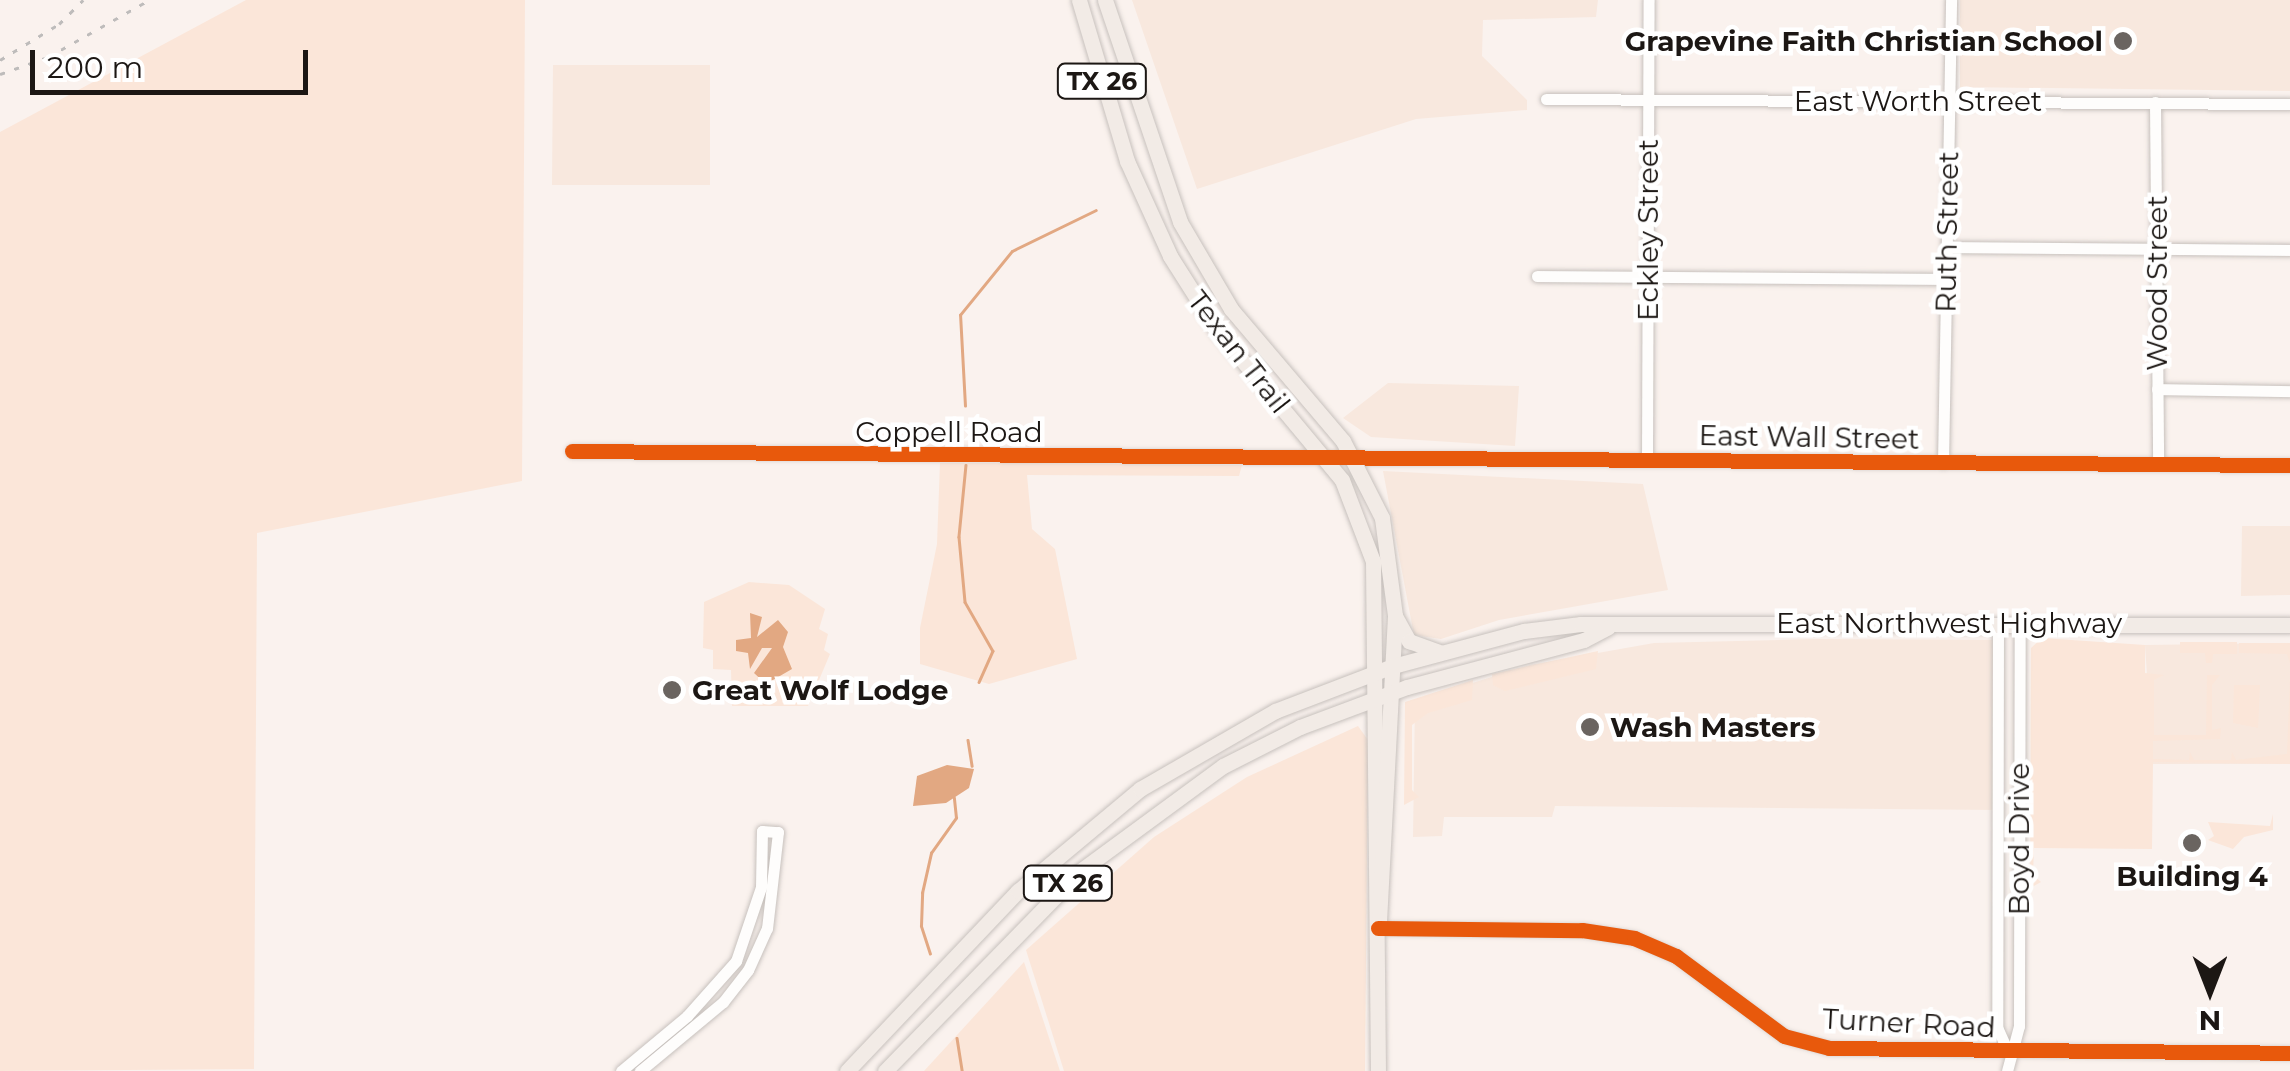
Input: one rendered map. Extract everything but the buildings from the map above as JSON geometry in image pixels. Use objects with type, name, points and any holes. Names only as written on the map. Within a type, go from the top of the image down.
[{"type":"main road","name":"Texan Trail","points":[[1079,0],[1128,161],[1159,233],[1218,330],[1326,458],[1346,488],[1373,561],[1378,928]]},
{"type":"main road","name":"Texan Trail","points":[[1105,0],[1180,222],[1231,309],[1353,458],[1382,518],[1395,616],[1388,847],[1378,928]]},
{"type":"main road","points":[[1159,233],[1180,222]]},
{"type":"main road","points":[[1395,616],[1409,641],[1444,652]]},
{"type":"main road","name":"East Northwest Highway","points":[[1393,666],[1524,631],[1608,626],[2290,624]]},
{"type":"main road","name":"East Northwest Highway","points":[[1391,693],[1584,640],[1608,626]]},
{"type":"main road","name":"TX 26","points":[[1326,690],[1360,665],[1374,642]]},
{"type":"main road","name":"TX 26","points":[[847,1071],[1018,891],[1104,817],[1185,761],[1326,690],[1393,666]]},
{"type":"main road","name":"TX 26","points":[[890,1065],[1098,856],[1224,766],[1320,719],[1391,693]]},
{"type":"main road","points":[[1320,719],[1360,719],[1374,731]]},
{"type":"main road","points":[[1378,928],[1378,1071]]},
{"type":"main road","points":[[877,1041],[890,1065]]},
{"type":"street","name":"Eckley Street","points":[[1647,460],[1649,0]]},
{"type":"street","name":"Ruth Street","points":[[1944,463],[1950,0]]},
{"type":"street","name":"East Worth Street","points":[[1546,99],[2290,104]]},
{"type":"street","name":"Wood Street","points":[[2156,102],[2158,464]]},
{"type":"street","points":[[1947,246],[2290,250]]},
{"type":"street","points":[[1537,276],[1946,279]]},
{"type":"street","points":[[2157,390],[2290,391]]},
{"type":"street","name":"Coppell Road","points":[[572,451],[1326,458]]},
{"type":"street","name":"East Wall Street","points":[[1326,458],[2290,465]]},
{"type":"street","name":"Boyd Drive","points":[[1998,622],[1998,1027],[2008,1052]]},
{"type":"street","name":"Boyd Drive","points":[[2007,1071],[2008,1052],[2018,1026],[2020,622]]},
{"type":"street","points":[[621,1071],[687,1016],[736,961],[762,887],[762,831],[778,832],[767,928],[748,970],[723,1002],[640,1071]]},
{"type":"street","points":[[1997,905],[2019,895]]},
{"type":"street","points":[[1997,905],[2018,915]]},
{"type":"street","name":"Turner Road","points":[[1378,928],[1604,932],[1676,956],[1748,1012],[1806,1043],[2008,1052],[2290,1053]]},
{"type":"shaded area","points":[[246,0],[525,0],[522,481],[257,533],[254,1069],[0,1071],[0,132]]},
{"type":"shaded area","points":[[1132,0],[1598,0],[1596,17],[1483,20],[1482,56],[1527,100],[1527,110],[1416,119],[1197,189]]},
{"type":"shaded area","points":[[1960,0],[2290,0],[2290,91],[1960,87]]},
{"type":"shaded area","points":[[553,65],[710,65],[710,185],[552,185]]},
{"type":"shaded area","points":[[1388,383],[1519,386],[1515,446],[1371,437],[1343,418]]},
{"type":"shaded area","points":[[940,463],[1242,465],[1239,476],[1027,475],[1032,529],[1055,549],[1077,659],[989,684],[920,664],[920,628],[937,544]]},
{"type":"shaded area","points":[[1383,471],[1643,484],[1668,590],[1499,620],[1441,639],[1414,635]]},
{"type":"shaded area","points":[[2242,526],[2290,526],[2290,595],[2241,596]]},
{"type":"shaded area","points":[[749,582],[789,585],[825,609],[819,629],[828,634],[824,650],[830,654],[808,706],[732,706],[731,670],[713,669],[713,650],[703,648],[704,602]]},
{"type":"shaded area","points":[[750,613],[762,617],[757,637],[778,620],[788,632],[783,647],[792,669],[766,684],[754,673],[772,648],[762,648],[750,669],[748,653],[736,651],[736,640],[751,638]]},
{"type":"shaded area","points":[[2042,638],[2145,645],[2145,673],[2164,675],[2154,680],[2154,735],[2206,735],[2207,675],[2220,675],[2212,685],[2212,730],[2221,728],[2220,739],[2153,741],[2153,759],[2189,760],[2190,752],[2194,760],[2231,760],[2232,752],[2236,760],[2287,754],[2290,677],[2290,764],[2153,762],[2152,849],[2034,848],[2033,875],[2041,882],[2030,888],[2031,648]]},
{"type":"shaded area","points":[[1998,640],[1997,810],[1555,806],[1552,817],[1444,817],[1442,836],[1413,837],[1415,701],[1530,665],[1654,643]]},
{"type":"shaded area","points":[[2180,642],[2237,642],[2237,654],[2213,654],[2212,663],[2206,663],[2205,653],[2180,653]]},
{"type":"shaded area","points":[[2239,643],[2290,643],[2290,663],[2287,654],[2239,653]]},
{"type":"shaded area","points":[[2290,643],[2290,764],[2153,764],[2145,645]]},
{"type":"shaded area","points":[[1598,651],[1596,669],[1505,691],[1493,685],[1492,674]]},
{"type":"shaded area","points":[[1473,680],[1472,700],[1428,713],[1412,725],[1412,790],[1419,797],[1404,805],[1405,702]]},
{"type":"shaded area","points":[[2234,685],[2260,685],[2258,728],[2233,723]]},
{"type":"shaded area","points":[[1358,726],[1368,740],[1365,1071],[1064,1071],[1026,950],[1154,837],[1247,777]]},
{"type":"shaded area","points":[[947,765],[974,769],[969,788],[946,803],[913,806],[917,776]]},
{"type":"shaded area","points":[[2273,814],[2273,830],[2244,837],[2233,849],[2208,840],[2214,836],[2208,822],[2270,826]]},
{"type":"shaded area","points":[[1024,962],[1060,1071],[924,1071]]},
{"type":"waterway","points":[[965,406],[960,315],[1012,251],[1096,210]]},
{"type":"waterway","points":[[966,465],[959,537],[965,602],[993,651],[979,682]]},
{"type":"waterway","points":[[968,740],[972,766]]},
{"type":"waterway","points":[[930,954],[921,926],[922,893],[931,853],[956,818],[954,798]]},
{"type":"waterway","points":[[957,1038],[962,1071]]},
{"type":"railway","points":[[0,60],[59,24],[83,0]]},
{"type":"railway","points":[[0,74],[48,57],[149,0]]},
{"type":"cycle path","points":[[572,451],[2290,465]]},
{"type":"cycle path","points":[[1378,928],[1582,930],[1634,938],[1676,956],[1784,1036],[1829,1048],[2290,1053]]},
{"type":"place","name":"Grapevine Faith Christian School","points":[[2123,41]]},
{"type":"place","name":"Great Wolf Lodge","points":[[672,690]]},
{"type":"place","name":"Wash Masters","points":[[1590,727]]},
{"type":"place","name":"Building 4","points":[[2192,843]]}]
